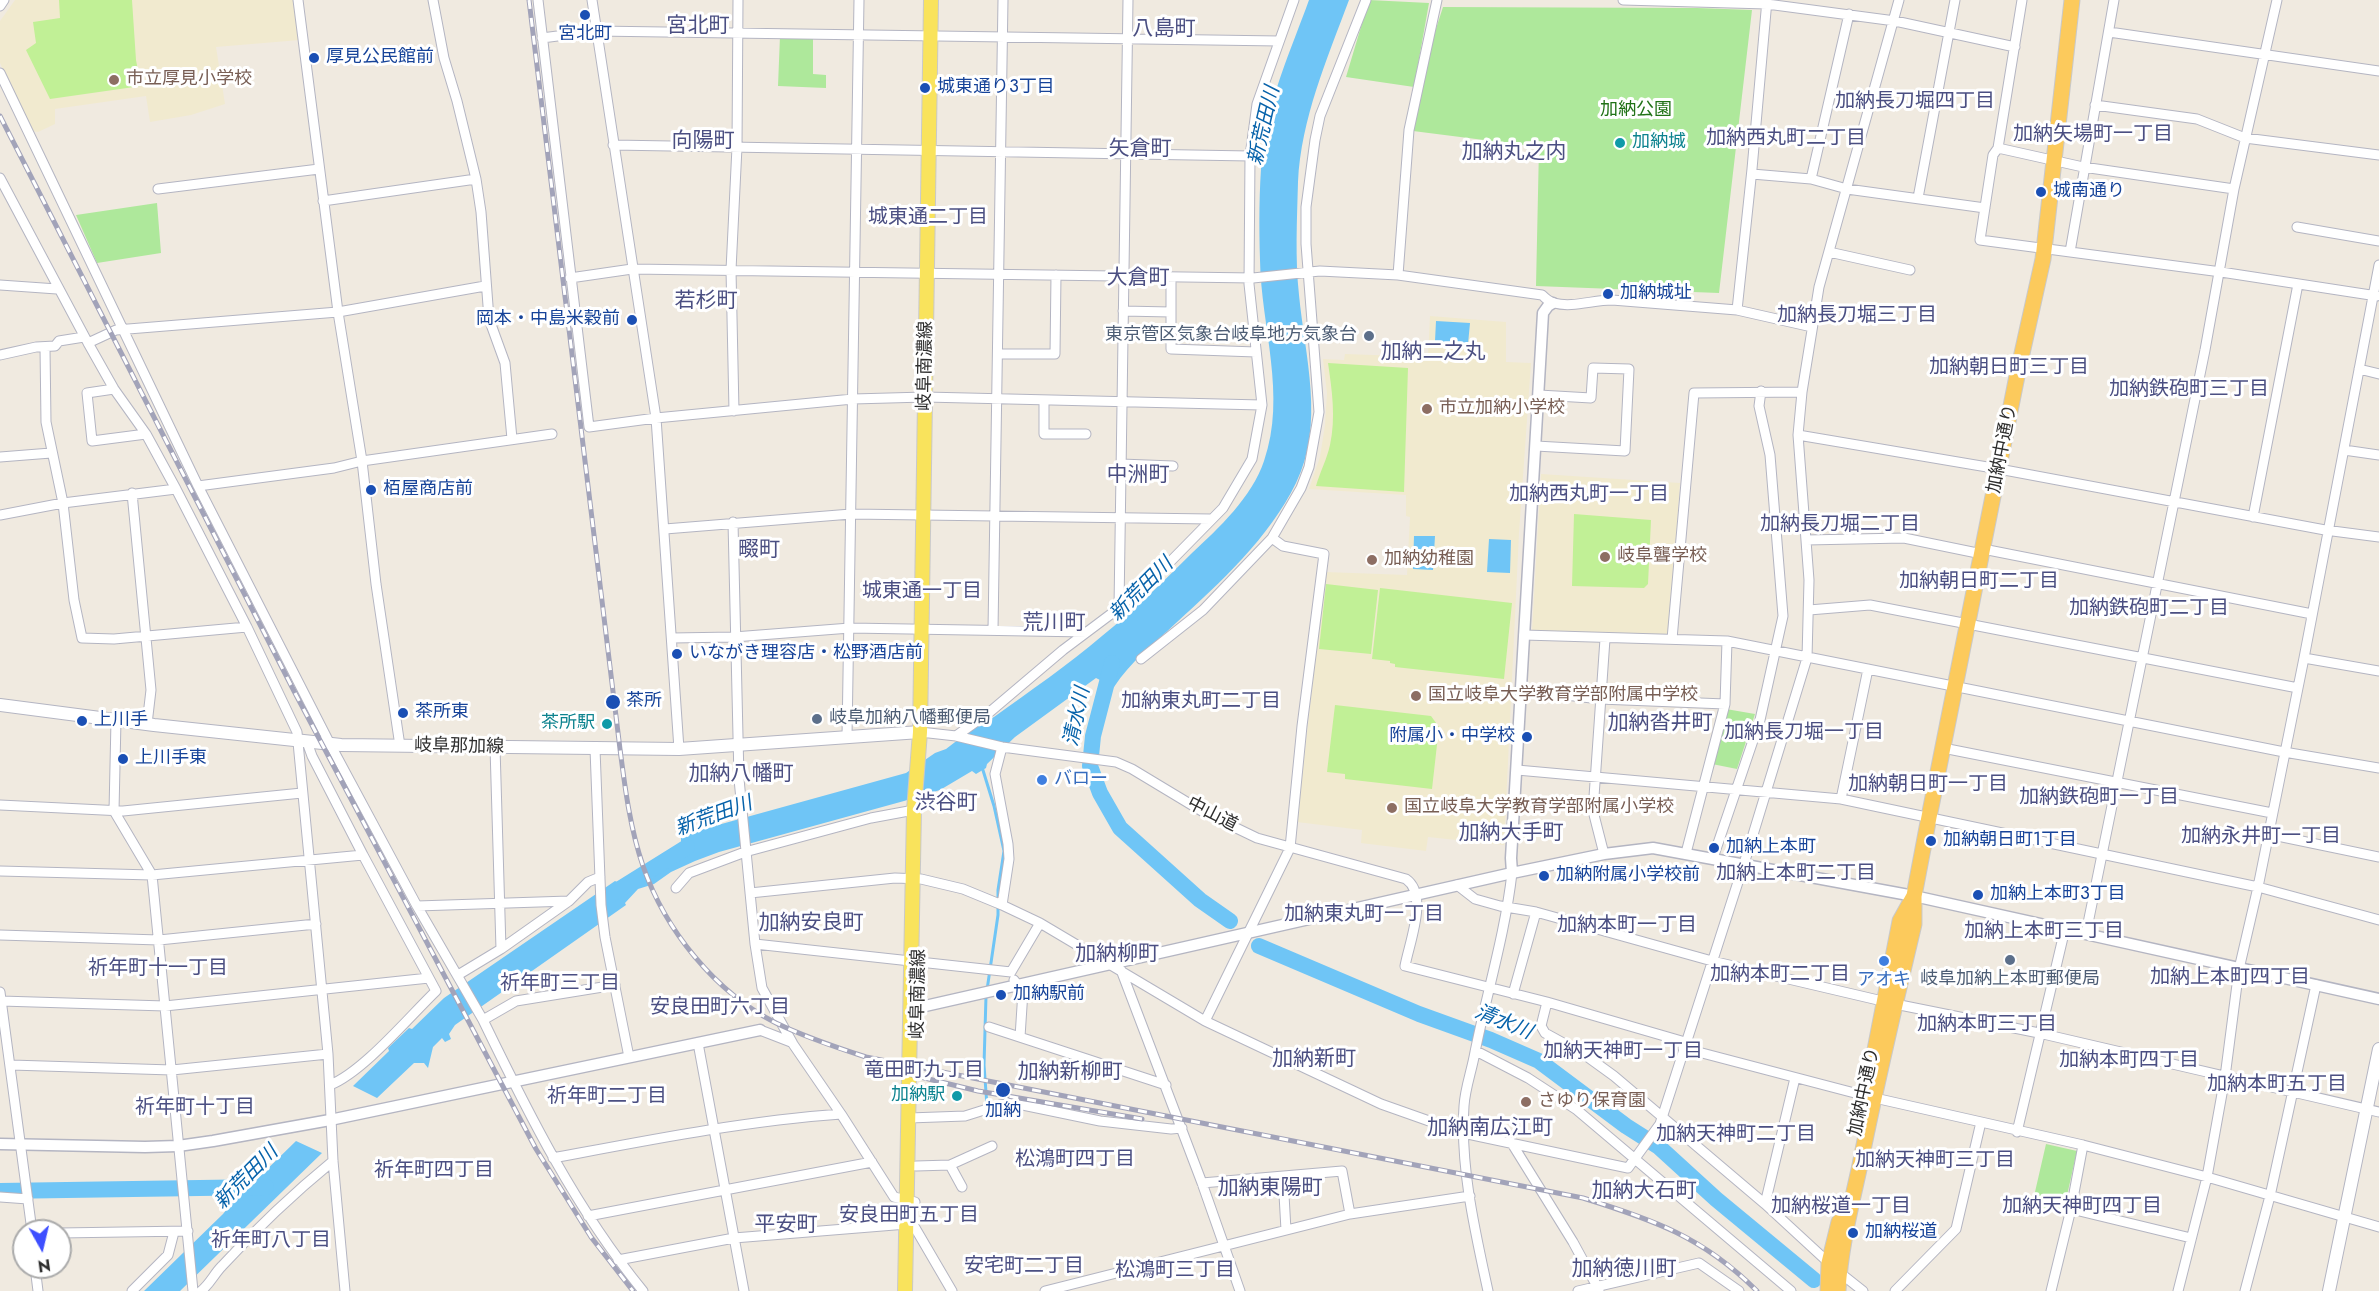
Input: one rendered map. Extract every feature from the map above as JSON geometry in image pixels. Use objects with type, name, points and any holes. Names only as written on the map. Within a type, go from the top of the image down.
[{"type":"highway","name":"加納中通り","points":[[1828,1291],[1889,1002],[1900,921],[1914,896],[2044,249],[2072,0]]},
{"type":"highway","name":"加納中通り","points":[[1834,1268],[1838,1291]]},
{"type":"main road","name":"岐阜南濃線","points":[[905,1291],[912,1202],[931,0]]},
{"type":"main road","name":"岐阜那加線","points":[[0,705],[330,744],[679,749],[920,732]]},
{"type":"main road","points":[[2330,1291],[2345,1217],[2373,1111],[2379,1049]]},
{"type":"main road","name":"岐阜南濃線","points":[[912,1202],[916,1166],[913,1118]]},
{"type":"main road","name":"岐阜南濃線","points":[[911,1225],[912,1291]]},
{"type":"street","points":[[0,6],[4,0]]},
{"type":"street","points":[[298,0],[338,312],[362,461],[376,584],[400,746]]},
{"type":"street","points":[[433,0],[444,58],[457,100],[476,179],[481,212],[489,320],[506,363],[512,439]]},
{"type":"street","points":[[538,0],[589,427],[656,418],[853,399],[926,397],[1262,405]]},
{"type":"street","points":[[592,0],[656,418],[679,749]]},
{"type":"street","points":[[734,411],[731,270],[737,147],[738,0]]},
{"type":"street","points":[[847,736],[859,0]]},
{"type":"street","points":[[993,630],[1003,0]]},
{"type":"street","points":[[1119,608],[1128,0]]},
{"type":"street","points":[[956,736],[991,711],[1119,608],[1166,566],[1223,508],[1252,459],[1262,405],[1251,278],[1250,156],[1257,104],[1294,0]]},
{"type":"street","points":[[1141,659],[1203,610],[1272,538],[1301,488],[1309,467],[1319,412],[1307,272],[1306,207],[1320,116],[1366,0]]},
{"type":"street","points":[[1398,275],[1409,130],[1437,0]]},
{"type":"street","points":[[1623,0],[1767,2],[1895,21],[2015,47]]},
{"type":"street","points":[[750,893],[895,878],[917,879],[963,889],[1040,923],[1205,1022],[1381,1104],[1463,1133],[1628,1168],[1654,1133],[1662,1117],[1744,864],[1807,658],[1809,610],[1798,435],[1802,392],[1819,287],[1899,0]]},
{"type":"street","points":[[1918,198],[1955,0]]},
{"type":"street","points":[[2022,0],[1998,148],[1993,155],[1980,240],[2221,272],[2376,296]]},
{"type":"street","points":[[2070,252],[2114,0]]},
{"type":"street","points":[[2086,933],[2221,272],[2234,189],[2277,0]]},
{"type":"street","points":[[1737,310],[1767,2]]},
{"type":"street","points":[[1811,179],[1849,15]]},
{"type":"street","points":[[542,38],[597,31],[1279,41]]},
{"type":"street","points":[[2109,32],[2379,71]]},
{"type":"street","points":[[0,73],[198,486],[330,744],[417,906],[460,977],[553,1158],[588,1216],[618,1260],[643,1291]]},
{"type":"street","points":[[2095,105],[2197,119],[2245,138],[2379,155]]},
{"type":"street","points":[[613,145],[1250,156]]},
{"type":"street","points":[[1998,148],[2054,162],[2234,189]]},
{"type":"street","points":[[159,189],[319,169]]},
{"type":"street","points":[[1752,174],[1811,179],[1847,189],[1984,208]]},
{"type":"street","points":[[0,178],[57,289],[114,389],[146,434],[176,489],[292,717],[302,742],[312,756],[436,991],[360,1066],[343,1080],[330,1085]]},
{"type":"street","points":[[323,201],[476,179]]},
{"type":"street","points":[[2297,227],[2379,241]]},
{"type":"street","points":[[1829,252],[1910,270]]},
{"type":"street","points":[[2178,1291],[2207,1177],[2225,1077],[2240,969],[2304,658],[2359,369],[2376,296],[2379,265]]},
{"type":"street","points":[[570,278],[632,269],[1251,278],[1307,272],[1398,275],[1542,295],[1553,303],[1578,304],[1594,300],[1611,300],[1737,310],[1812,327]]},
{"type":"street","points":[[998,354],[1054,354],[1056,275]]},
{"type":"street","points":[[1171,277],[1171,349],[1256,352]]},
{"type":"street","points":[[2253,517],[2298,284]]},
{"type":"street","points":[[0,285],[57,289]]},
{"type":"street","points":[[0,355],[36,347],[55,346],[59,341],[86,340],[123,329],[338,312],[485,286]]},
{"type":"street","points":[[1488,1291],[1470,1196],[1463,1133],[1464,1103],[1480,1023],[1508,907],[1512,873],[1511,858],[1543,313],[1553,303]]},
{"type":"street","points":[[1123,311],[1171,312]]},
{"type":"street","points":[[45,348],[46,422],[63,504],[74,600],[82,638],[114,639],[247,627]]},
{"type":"street","points":[[1536,446],[1625,451],[1629,369],[1593,368],[1591,398],[1539,395]]},
{"type":"street","points":[[2359,369],[2379,374]]},
{"type":"street","points":[[114,389],[87,393],[92,441],[146,434]]},
{"type":"street","points":[[1713,858],[1760,720],[1783,616],[1770,455],[1759,406],[1761,392]]},
{"type":"street","points":[[1672,639],[1694,393],[1802,392]]},
{"type":"street","points":[[1044,400],[1044,434],[1086,434]]},
{"type":"street","points":[[198,486],[334,468],[362,461],[552,434]]},
{"type":"street","points":[[1798,435],[2253,517],[2379,537]]},
{"type":"street","points":[[2344,450],[2379,456]]},
{"type":"street","points":[[0,457],[51,453]]},
{"type":"street","points":[[1121,464],[1173,466]]},
{"type":"street","points":[[0,515],[176,489]]},
{"type":"street","points":[[132,494],[151,690],[147,724]]},
{"type":"street","points":[[665,529],[851,514],[1211,519]]},
{"type":"street","points":[[733,522],[736,744],[755,944],[762,988],[791,1042],[894,1197],[912,1202]]},
{"type":"street","points":[[1205,1022],[1290,848],[1323,554],[1283,546],[1272,538]]},
{"type":"street","points":[[1806,540],[1904,538],[2312,614]]},
{"type":"street","points":[[1809,610],[1870,605],[2298,688]]},
{"type":"street","points":[[672,638],[734,637],[850,628],[1087,632]]},
{"type":"street","points":[[1524,635],[1727,641],[2284,752],[2379,768]]},
{"type":"street","points":[[1604,854],[1593,811],[1605,639]]},
{"type":"street","points":[[1686,853],[1725,704],[1727,641]]},
{"type":"street","points":[[2304,658],[2379,671]]},
{"type":"street","points":[[1841,799],[1868,669]]},
{"type":"street","points":[[1522,690],[1600,699],[1725,704]]},
{"type":"street","points":[[116,720],[114,811],[152,875],[178,1146],[196,1290]]},
{"type":"street","name":"中山道","points":[[920,732],[956,736],[1002,747],[1116,762],[1132,769],[1205,813],[1257,838],[1406,879],[1411,882],[1418,895]]},
{"type":"street","points":[[302,742],[302,793],[323,989],[330,1085],[330,1120],[345,1291]]},
{"type":"street","points":[[495,747],[501,949]]},
{"type":"street","points":[[998,903],[1009,859],[995,774],[1002,747]]},
{"type":"street","points":[[1943,748],[2272,813]]},
{"type":"street","points":[[595,749],[600,880],[605,937],[629,1057]]},
{"type":"street","points":[[1517,770],[1841,799],[2258,887],[2379,920]]},
{"type":"street","points":[[0,805],[114,811],[302,793]]},
{"type":"street","points":[[676,888],[688,873],[745,850],[871,819],[917,804]]},
{"type":"street","points":[[2268,834],[2379,857]]},
{"type":"street","points":[[915,1008],[1512,873],[1604,854],[1653,848],[1914,896],[2379,999]]},
{"type":"street","points":[[0,871],[152,875],[363,855]]},
{"type":"street","points":[[460,977],[569,901],[588,882],[600,880]]},
{"type":"street","points":[[1457,885],[1474,899],[1536,912],[1712,961],[1889,1002],[2039,1033],[2373,1111]]},
{"type":"street","points":[[1418,895],[1418,906],[1404,966],[1547,1002],[1795,1078],[2017,1132],[2083,1145],[2207,1177],[2379,1227]]},
{"type":"street","points":[[417,906],[569,901]]},
{"type":"street","points":[[1513,994],[1536,912]]},
{"type":"street","points":[[1011,972],[1040,923]]},
{"type":"street","points":[[0,935],[159,939],[316,924]]},
{"type":"street","points":[[2017,1132],[2065,928]]},
{"type":"street","points":[[755,944],[1011,972]]},
{"type":"street","points":[[1121,970],[1182,1128],[1240,1291]]},
{"type":"street","points":[[1011,972],[1016,985],[1023,991],[1020,1037]]},
{"type":"street","points":[[30,1219],[1,997],[165,1006],[429,978]]},
{"type":"street","points":[[483,1020],[516,1001],[615,985]]},
{"type":"street","points":[[2245,1291],[2270,1196],[2316,985]]},
{"type":"street","points":[[1547,1002],[1541,1026],[1545,1033],[1585,1054],[1614,1076],[1765,1204],[1834,1268],[1863,1291]]},
{"type":"street","points":[[989,1027],[1166,1085]]},
{"type":"street","points":[[0,1144],[178,1146],[330,1120],[760,1030],[791,1042]]},
{"type":"street","points":[[698,1043],[744,1291]]},
{"type":"street","points":[[1476,1047],[1577,1110],[1791,1291]]},
{"type":"street","points":[[11,1065],[172,1070],[328,1054]]},
{"type":"street","points":[[1765,1204],[1795,1078]]},
{"type":"street","points":[[913,1118],[965,1116],[1013,1103],[1100,1121],[1171,1129],[1182,1128]]},
{"type":"street","points":[[553,1158],[714,1128],[788,1118],[841,1114]]},
{"type":"street","points":[[1895,1291],[1956,1229],[1981,1122]]},
{"type":"street","points":[[1511,1142],[1573,1242],[1598,1289]]},
{"type":"street","points":[[2051,1291],[2071,1209],[2083,1145]]},
{"type":"street","points":[[916,1166],[950,1165],[992,1146]]},
{"type":"street","points":[[196,1290],[308,1181],[333,1161]]},
{"type":"street","points":[[588,1216],[872,1162]]},
{"type":"street","points":[[950,1165],[962,1187]]},
{"type":"street","points":[[1202,1183],[1342,1171],[1350,1214]]},
{"type":"street","points":[[1283,1177],[1286,1230]]},
{"type":"street","points":[[0,1197],[27,1193]]},
{"type":"street","points":[[1045,1291],[1350,1214],[1470,1196]]},
{"type":"street","points":[[2071,1209],[2191,1238]]},
{"type":"street","points":[[618,1260],[734,1238],[911,1225],[952,1291]]},
{"type":"street","points":[[132,1291],[168,1255],[174,1232]]},
{"type":"street","points":[[72,1233],[188,1232]]},
{"type":"street","points":[[1578,1291],[1598,1289],[1699,1263],[1739,1291]]},
{"type":"shaded area","name":"市立厚見小学校","points":[[15,0],[294,0],[300,40],[216,47],[225,104],[191,115],[150,122],[146,96],[55,109],[55,124],[38,132],[32,131],[0,63],[0,21]]},
{"type":"shaded area","points":[[1430,316],[1506,322],[1506,362],[1531,363],[1519,533],[1504,845],[1428,837],[1426,851],[1361,843],[1362,830],[1297,822],[1325,572],[1407,575],[1410,517],[1406,516],[1406,495],[1309,489],[1320,457],[1325,425],[1327,393],[1323,359],[1344,360],[1345,354],[1428,357]]},
{"type":"shaded area","name":"岐阜聾学校","points":[[1541,474],[1680,483],[1669,632],[1666,635],[1532,631]]},
{"type":"green space","points":[[59,0],[132,0],[136,60],[141,86],[50,99],[26,50],[36,43],[33,22],[60,18]]},
{"type":"green space","points":[[1369,0],[1429,3],[1414,87],[1346,77]]},
{"type":"green space","name":"加納公園","points":[[1443,7],[1752,10],[1719,293],[1536,286],[1539,147],[1413,131],[1424,66]]},
{"type":"green space","points":[[780,36],[813,37],[813,74],[826,75],[826,88],[778,86]]},
{"type":"green space","points":[[157,203],[161,253],[97,263],[76,215]]},
{"type":"green space","points":[[1328,363],[1408,368],[1404,492],[1316,486],[1329,450],[1333,425]]},
{"type":"green space","points":[[1574,514],[1651,520],[1648,584],[1644,588],[1572,586]]},
{"type":"green space","points":[[1326,584],[1378,590],[1371,654],[1319,649]]},
{"type":"green space","points":[[1380,588],[1512,603],[1504,679],[1395,667],[1395,664],[1390,661],[1372,659]]},
{"type":"green space","points":[[1335,705],[1431,716],[1439,727],[1432,789],[1345,779],[1345,774],[1327,772]]},
{"type":"green space","points":[[1726,709],[1755,714],[1737,769],[1712,764]]},
{"type":"green space","points":[[2046,1144],[2077,1151],[2063,1213],[2032,1205]]},
{"type":"water","points":[[1309,0],[1349,0],[1316,90],[1300,159],[1297,267],[1311,390],[1310,437],[1305,461],[1296,483],[1258,541],[1210,592],[1135,661],[1114,687],[1096,678],[1015,737],[987,764],[986,768],[976,774],[972,771],[940,790],[719,852],[671,872],[654,884],[638,889],[625,903],[626,905],[455,1025],[449,1034],[451,1039],[445,1042],[442,1038],[433,1047],[428,1068],[424,1063],[414,1063],[377,1098],[353,1086],[389,1051],[388,1048],[409,1028],[412,1029],[444,998],[615,881],[630,884],[651,878],[661,868],[668,853],[681,845],[681,837],[906,773],[935,753],[946,749],[976,726],[994,717],[1049,678],[1089,647],[1148,596],[1234,511],[1259,474],[1270,436],[1273,386],[1260,260],[1262,156],[1274,96]]},
{"type":"water","points":[[1436,321],[1470,323],[1468,344],[1435,341]]},
{"type":"water","points":[[1414,536],[1435,536],[1433,570],[1413,569]]},
{"type":"water","points":[[1489,539],[1511,540],[1510,573],[1487,572]]},
{"type":"water","points":[[296,1141],[322,1153],[180,1291],[144,1291],[223,1214],[248,1183],[255,1181]]},
{"type":"waterway","name":"清水川","points":[[1112,663],[1093,736],[1090,766],[1100,793],[1120,828],[1200,900],[1230,921]]},
{"type":"waterway","points":[[982,767],[1004,851],[998,890],[998,915],[987,990]]},
{"type":"waterway","name":"新荒田川","points":[[610,895],[687,847]]},
{"type":"waterway","name":"清水川","points":[[1259,946],[1419,1014],[1491,1040],[1539,1061],[1626,1126],[1659,1147],[1716,1199],[1814,1280]]},
{"type":"waterway","points":[[986,996],[984,1065],[987,1106]]},
{"type":"waterway","points":[[0,1191],[266,1187]]},
{"type":"railway","points":[[529,0],[628,808],[638,852],[664,913],[695,957],[713,977],[754,1010],[776,1023],[866,1057],[1583,1198],[1633,1214],[1676,1232],[1717,1257],[1757,1291]]},
{"type":"railway","points":[[0,116],[294,691],[536,1149],[591,1237],[633,1291]]},
{"type":"railway","points":[[904,1073],[978,1091],[1142,1119]]},
{"type":"place","name":"宮北町","points":[[585,15]]},
{"type":"place","name":"厚見公民館前","points":[[314,58]]},
{"type":"place","name":"市立厚見小学校","points":[[114,80]]},
{"type":"place","name":"城東通り3丁目","points":[[925,88]]},
{"type":"place","name":"加納城","points":[[1620,143]]},
{"type":"place","name":"城南通り","points":[[2041,192]]},
{"type":"place","name":"加納城址","points":[[1608,294]]},
{"type":"place","name":"岡本・中島米穀前","points":[[632,320]]},
{"type":"place","name":"東京管区気象台岐阜地方気象台","points":[[1369,336]]},
{"type":"place","name":"市立加納小学校","points":[[1427,409]]},
{"type":"place","name":"栢屋商店前","points":[[371,490]]},
{"type":"place","name":"岐阜聾学校","points":[[1605,557]]},
{"type":"place","name":"加納幼稚園","points":[[1372,560]]},
{"type":"place","name":"いながき理容店・松野酒店前","points":[[677,654]]},
{"type":"place","name":"国立岐阜大学教育学部附属中学校","points":[[1416,696]]},
{"type":"place","name":"茶所","points":[[613,702]]},
{"type":"place","name":"茶所東","points":[[403,713]]},
{"type":"place","name":"岐阜加納八幡郵便局","points":[[817,719]]},
{"type":"place","name":"上川手","points":[[82,721]]},
{"type":"place","name":"茶所駅","points":[[607,724]]},
{"type":"place","name":"附属小・中学校","points":[[1527,737]]},
{"type":"place","name":"上川手東","points":[[123,759]]},
{"type":"place","name":"バロー","points":[[1042,780]]},
{"type":"place","name":"国立岐阜大学教育学部附属小学校","points":[[1392,808]]},
{"type":"place","name":"加納朝日町1丁目","points":[[1931,841]]},
{"type":"place","name":"加納上本町","points":[[1714,848]]},
{"type":"place","name":"加納附属小学校前","points":[[1544,876]]},
{"type":"place","name":"加納上本町3丁目","points":[[1978,895]]},
{"type":"place","name":"岐阜加納上本町郵便局","points":[[2010,960]]},
{"type":"place","name":"アオキ","points":[[1884,961]]},
{"type":"place","name":"加納駅前","points":[[1001,995]]},
{"type":"place","name":"加納","points":[[1003,1090]]},
{"type":"place","name":"加納駅","points":[[957,1096]]},
{"type":"place","name":"さゆり保育園","points":[[1526,1102]]},
{"type":"place","name":"加納桜道","points":[[1853,1233]]},
{"type":"district","name":"宮北町","points":[[698,27]]},
{"type":"district","name":"八島町","points":[[1164,30]]},
{"type":"district","name":"加納長刀堀四丁目","points":[[1915,102]]},
{"type":"district","name":"加納矢場町一丁目","points":[[2093,135]]},
{"type":"district","name":"加納西丸町二丁目","points":[[1786,139]]},
{"type":"district","name":"向陽町","points":[[703,142]]},
{"type":"district","name":"矢倉町","points":[[1140,150]]},
{"type":"district","name":"加納丸之内","points":[[1514,153]]},
{"type":"district","name":"城東通二丁目","points":[[928,218]]},
{"type":"district","name":"大倉町","points":[[1138,279]]},
{"type":"district","name":"若杉町","points":[[706,302]]},
{"type":"district","name":"加納長刀堀三丁目","points":[[1857,316]]},
{"type":"district","name":"加納二之丸","points":[[1433,353]]},
{"type":"district","name":"加納朝日町三丁目","points":[[2009,368]]},
{"type":"district","name":"加納鉄砲町三丁目","points":[[2189,390]]},
{"type":"district","name":"中洲町","points":[[1138,476]]},
{"type":"district","name":"加納西丸町一丁目","points":[[1589,495]]},
{"type":"district","name":"加納長刀堀二丁目","points":[[1840,525]]},
{"type":"district","name":"畷町","points":[[759,551]]},
{"type":"district","name":"加納朝日町二丁目","points":[[1979,582]]},
{"type":"district","name":"城東通一丁目","points":[[922,592]]},
{"type":"district","name":"加納鉄砲町二丁目","points":[[2149,609]]},
{"type":"district","name":"荒川町","points":[[1054,624]]},
{"type":"district","name":"加納東丸町二丁目","points":[[1201,702]]},
{"type":"district","name":"加納沓井町","points":[[1660,724]]},
{"type":"district","name":"加納長刀堀一丁目","points":[[1804,733]]},
{"type":"district","name":"加納八幡町","points":[[741,775]]},
{"type":"district","name":"加納朝日町一丁目","points":[[1928,785]]},
{"type":"district","name":"加納鉄砲町一丁目","points":[[2099,798]]},
{"type":"district","name":"渋谷町","points":[[946,804]]},
{"type":"district","name":"加納大手町","points":[[1511,834]]},
{"type":"district","name":"加納永井町一丁目","points":[[2261,837]]},
{"type":"district","name":"加納上本町二丁目","points":[[1796,874]]},
{"type":"district","name":"加納東丸町一丁目","points":[[1364,915]]},
{"type":"district","name":"加納安良町","points":[[811,924]]},
{"type":"district","name":"加納本町一丁目","points":[[1627,926]]},
{"type":"district","name":"加納上本町三丁目","points":[[2044,932]]},
{"type":"district","name":"加納柳町","points":[[1117,955]]},
{"type":"district","name":"祈年町十一丁目","points":[[158,969]]},
{"type":"district","name":"加納本町二丁目","points":[[1780,975]]},
{"type":"district","name":"加納上本町四丁目","points":[[2230,978]]},
{"type":"district","name":"祈年町三丁目","points":[[560,984]]},
{"type":"district","name":"安良田町六丁目","points":[[720,1008]]},
{"type":"district","name":"加納本町三丁目","points":[[1987,1025]]},
{"type":"district","name":"加納天神町一丁目","points":[[1623,1052]]},
{"type":"district","name":"加納新町","points":[[1314,1060]]},
{"type":"district","name":"加納本町四丁目","points":[[2129,1061]]},
{"type":"district","name":"竜田町九丁目","points":[[924,1071]]},
{"type":"district","name":"加納新柳町","points":[[1070,1073]]},
{"type":"district","name":"加納本町五丁目","points":[[2277,1085]]},
{"type":"district","name":"祈年町二丁目","points":[[607,1097]]},
{"type":"district","name":"祈年町十丁目","points":[[195,1108]]},
{"type":"district","name":"加納南広江町","points":[[1490,1129]]},
{"type":"district","name":"加納天神町二丁目","points":[[1736,1135]]},
{"type":"district","name":"松鴻町四丁目","points":[[1075,1160]]},
{"type":"district","name":"加納天神町三丁目","points":[[1935,1161]]},
{"type":"district","name":"祈年町四丁目","points":[[434,1171]]},
{"type":"district","name":"加納東陽町","points":[[1270,1189]]},
{"type":"district","name":"加納大石町","points":[[1644,1192]]},
{"type":"district","name":"加納桜道一丁目","points":[[1841,1207]]},
{"type":"district","name":"加納天神町四丁目","points":[[2082,1207]]},
{"type":"district","name":"安良田町五丁目","points":[[909,1216]]},
{"type":"district","name":"平安町","points":[[786,1226]]},
{"type":"district","name":"祈年町八丁目","points":[[271,1241]]},
{"type":"district","name":"安宅町二丁目","points":[[1024,1267]]},
{"type":"district","name":"加納徳川町","points":[[1624,1270]]},
{"type":"district","name":"松鴻町三丁目","points":[[1175,1271]]}]
